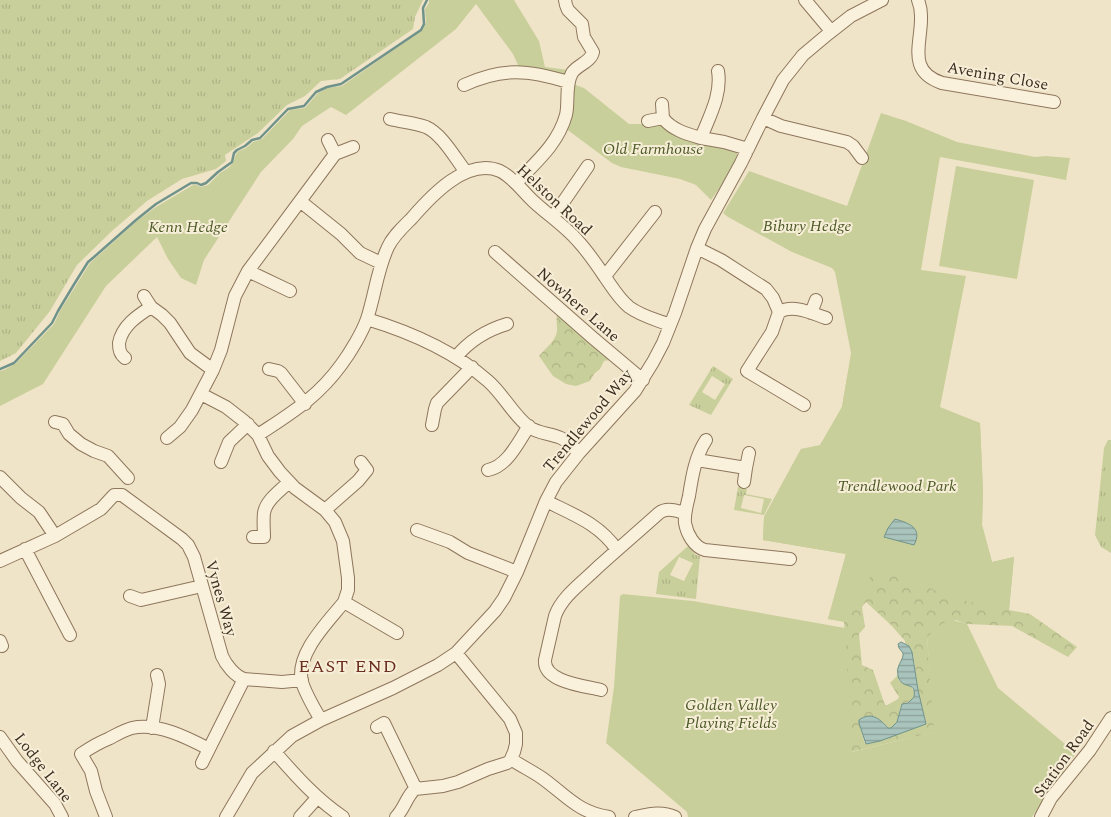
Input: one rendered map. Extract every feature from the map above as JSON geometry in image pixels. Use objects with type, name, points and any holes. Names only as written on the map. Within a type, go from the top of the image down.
[{"type":"street","points":[[516,183],[548,149],[557,136],[566,115],[568,82],[573,71],[590,58],[593,52],[585,39],[582,24],[568,10],[565,0]]},
{"type":"street","points":[[805,0],[831,30]]},
{"type":"street","name":"Trendlewood Way","points":[[226,817],[252,772],[292,736],[321,720],[416,677],[456,653],[495,611],[517,572],[550,492],[562,472],[643,380],[670,326],[705,229],[783,80],[803,55],[831,30],[851,16],[882,0]]},
{"type":"street","name":"Avening Close","points":[[918,0],[921,17],[918,61],[921,68],[932,78],[942,83],[1054,102]]},
{"type":"street","points":[[701,138],[718,95],[718,71]]},
{"type":"street","points":[[471,78],[518,72],[536,74],[568,82]]},
{"type":"street","points":[[662,104],[663,118],[668,124],[677,129],[701,138],[748,149]]},
{"type":"street","points":[[648,122],[663,118]]},
{"type":"street","points":[[763,118],[786,128],[847,142],[853,146],[862,158]]},
{"type":"street","points":[[390,120],[423,126],[432,131],[439,136],[466,172]]},
{"type":"street","points":[[328,140],[334,154]]},
{"type":"street","points":[[170,431],[184,422],[213,370],[221,350],[233,300],[248,271],[334,154],[352,147]]},
{"type":"street","points":[[553,217],[588,166]]},
{"type":"street","name":"Helston Road","points":[[258,435],[305,404],[321,390],[342,364],[367,319],[381,263],[392,241],[421,207],[442,188],[466,172],[480,169],[494,170],[504,174],[516,183],[531,199],[577,239],[629,306],[641,314],[670,326]]},
{"type":"street","points":[[300,201],[335,229],[360,253],[381,263]]},
{"type":"street","points":[[605,276],[654,219]]},
{"type":"street","points":[[697,248],[722,260],[766,289],[773,298],[779,312],[772,332],[744,376],[804,405]]},
{"type":"street","name":"Nowhere Lane","points":[[496,252],[562,312],[643,380]]},
{"type":"street","points":[[248,271],[290,291]]},
{"type":"street","points":[[144,296],[151,307],[168,320],[192,354],[213,370]]},
{"type":"street","points":[[811,313],[816,300]]},
{"type":"street","points":[[125,358],[119,348],[123,332],[133,320],[151,307]]},
{"type":"street","points":[[779,312],[794,308],[826,318]]},
{"type":"street","points":[[367,319],[428,342],[472,367],[499,392],[520,419],[539,432],[564,439],[579,452]]},
{"type":"street","points":[[456,357],[476,338],[508,324]]},
{"type":"street","points":[[432,425],[430,408],[452,389],[472,367]]},
{"type":"street","points":[[268,369],[281,373],[305,404]]},
{"type":"street","points":[[201,394],[226,407],[248,424],[258,435],[268,456],[280,472],[302,494],[325,510],[335,522],[343,541],[349,581],[348,590],[344,602],[308,649],[302,664],[302,680],[306,693],[321,720]]},
{"type":"street","points":[[0,561],[55,536],[95,512],[113,496],[118,494],[129,476],[108,456],[81,444],[69,434],[61,422]]},
{"type":"street","points":[[220,463],[231,439],[248,424]]},
{"type":"street","points":[[496,472],[529,426]]},
{"type":"street","points":[[706,440],[692,476],[686,513],[685,522],[694,542],[700,548],[716,551],[778,552],[790,559]]},
{"type":"street","points":[[744,482],[749,453]]},
{"type":"street","points":[[697,460],[746,468]]},
{"type":"street","points":[[325,510],[358,481],[367,470],[361,462]]},
{"type":"street","points":[[0,477],[39,512],[55,536]]},
{"type":"street","points":[[253,537],[264,537],[265,508],[272,498],[289,482]]},
{"type":"street","name":"Vynes Way","points":[[118,494],[125,497],[185,542],[194,557],[222,656],[238,676],[244,679]]},
{"type":"street","points":[[546,502],[593,525],[606,535],[617,550]]},
{"type":"street","points":[[601,690],[560,680],[548,672],[545,667],[555,616],[560,605],[565,598],[661,511],[671,510],[686,513]]},
{"type":"street","points":[[425,529],[468,554],[517,572]]},
{"type":"street","points":[[25,549],[70,635]]},
{"type":"street","points":[[135,600],[202,586]]},
{"type":"street","points":[[344,602],[398,635]]},
{"type":"street","points":[[396,817],[403,810],[410,794],[416,789],[453,784],[507,763],[514,752],[516,744],[512,721],[456,653]]},
{"type":"street","points":[[202,763],[244,679],[282,682],[302,680]]},
{"type":"street","points":[[152,728],[161,680]]},
{"type":"street","name":"Station Road","points":[[1041,817],[1052,798],[1090,750],[1111,718]]},
{"type":"street","points":[[377,727],[384,724],[416,789]]},
{"type":"street","points":[[106,817],[91,771],[77,758],[92,746],[127,730],[142,727],[180,735],[209,749]]},
{"type":"street","name":"Lodge Lane","points":[[0,736],[17,761],[55,804],[62,817]]},
{"type":"street","points":[[274,751],[317,798],[343,817]]},
{"type":"street","points":[[511,759],[540,777],[591,815],[609,817]]},
{"type":"street","points":[[300,817],[317,798]]},
{"type":"street","points":[[635,817],[666,813],[675,817]]},
{"type":"green space","points":[[0,0],[423,0],[415,17],[413,29],[340,79],[321,81],[305,96],[287,105],[258,133],[225,155],[226,161],[216,169],[182,179],[147,201],[113,230],[77,265],[50,311],[16,353],[0,361]]},
{"type":"green space","name":"Kenn Hedge","points":[[429,0],[514,0],[539,41],[545,67],[569,70],[567,80],[519,69],[513,54],[476,4],[456,29],[346,115],[331,107],[302,126],[293,139],[261,172],[204,260],[196,285],[181,278],[168,259],[157,237],[106,286],[43,384],[0,406],[0,371],[15,364],[54,324],[90,263],[137,221],[156,207],[193,185],[201,187],[208,185],[233,163],[239,151],[253,142],[262,139],[290,110],[305,108],[318,93],[328,88],[342,86],[422,30],[426,23],[425,9]]},
{"type":"green space","name":"Old Farmhouse","points":[[573,84],[584,88],[629,124],[661,125],[731,147],[737,154],[734,167],[711,200],[696,185],[680,179],[621,167],[612,163],[565,128]]},
{"type":"green space","name":"Trendlewood Park","points":[[881,113],[957,142],[1035,157],[1070,158],[1066,180],[940,157],[921,270],[966,276],[940,407],[980,423],[983,491],[982,525],[992,562],[1014,557],[1009,610],[951,598],[900,574],[872,574],[844,621],[828,619],[846,554],[763,540],[764,517],[801,449],[820,446],[842,407],[851,353],[835,272],[832,268],[792,252],[723,213],[749,171],[847,206]]},
{"type":"green space","points":[[956,166],[1034,180],[1017,279],[939,266]]},
{"type":"green space","points":[[557,316],[586,337],[610,360],[604,361],[590,381],[576,386],[566,384],[553,376],[539,356],[551,344],[557,333]]},
{"type":"green space","points":[[713,366],[733,379],[711,415],[689,405]],"holes":[[[712,376],[725,384],[715,400],[702,392]]]},
{"type":"green space","points":[[847,377],[980,423],[983,491],[982,525],[992,562],[1014,557],[1009,610],[1030,614],[1077,647],[1068,657],[1012,626],[967,624],[956,620],[927,637],[935,732],[851,752],[844,622],[828,619],[846,554],[763,540],[764,517],[801,449],[820,445],[842,407]],"holes":[[[866,602],[891,625],[909,646],[913,654],[918,690],[926,724],[865,744],[859,720],[875,717],[889,728],[892,728],[897,722],[901,705],[912,700],[915,693],[911,687],[899,681],[898,675],[890,683],[899,697],[885,705],[873,670],[862,665],[859,634],[865,627],[862,607]]]},
{"type":"green space","points":[[1108,440],[1111,440],[1111,553],[1101,547],[1095,535],[1104,448]]},
{"type":"green space","points":[[738,487],[747,489],[746,494],[772,499],[764,515],[734,510]],"holes":[[[744,495],[764,499],[761,513],[741,508]]]},
{"type":"green space","points":[[688,546],[696,555],[700,556],[696,599],[656,594],[659,572]],"holes":[[[679,557],[693,563],[684,581],[670,575]]]},
{"type":"green space","name":"Golden Valley Playing Fields","points":[[623,594],[693,601],[845,628],[852,752],[934,732],[927,637],[945,622],[954,621],[967,624],[998,688],[1076,753],[1032,817],[688,817],[687,812],[606,743],[614,687],[620,596]]},
{"type":"water","points":[[895,519],[905,522],[916,530],[917,534],[914,545],[884,537]]},
{"type":"water","points":[[901,642],[909,646],[912,652],[926,724],[880,741],[866,744],[859,720],[867,716],[875,717],[888,728],[891,728],[897,722],[902,704],[908,703],[914,697],[913,689],[900,681],[898,676],[898,669],[903,656],[898,644]]},
{"type":"waterway","points":[[0,369],[14,363],[52,323],[88,262],[136,220],[156,204],[191,183],[201,185],[206,183],[232,162],[234,153],[237,150],[252,140],[260,138],[288,109],[304,106],[316,92],[341,84],[421,30],[424,24],[423,8],[427,0]]},
{"type":"district","name":"EAST END","points":[[348,666]]},
{"type":"park label","name":"Bibury Hedge","points":[[807,225]]}]
